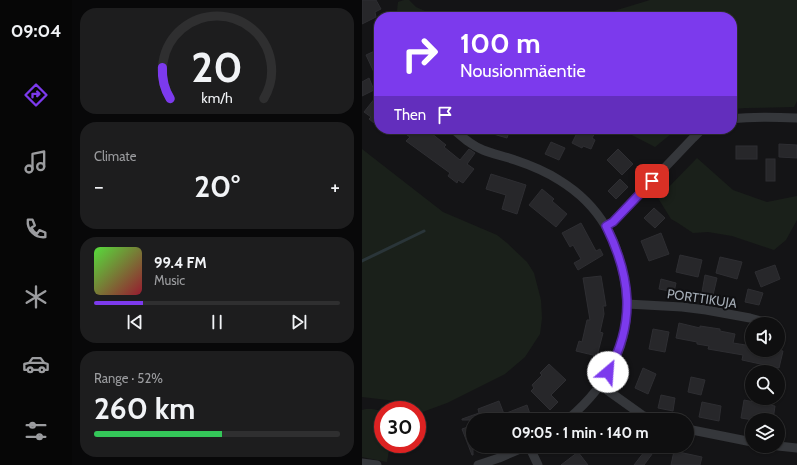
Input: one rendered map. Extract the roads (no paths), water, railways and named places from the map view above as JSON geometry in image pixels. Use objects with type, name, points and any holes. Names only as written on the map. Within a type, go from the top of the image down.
[{"type":"street","points":[[737,119],[797,118]]},
{"type":"street","points":[[459,134],[479,148],[534,167],[558,179],[568,186],[592,208],[606,226],[617,251],[625,280],[627,304],[625,327],[620,348],[600,385],[575,413]]},
{"type":"street","points":[[606,226],[613,222],[697,134]]},
{"type":"street","name":"PORTTIKUJA","points":[[627,304],[682,307],[745,317]]},
{"type":"street","points":[[600,385],[639,413]]},
{"type":"street","points":[[694,430],[745,441]]},
{"type":"street","points":[[785,447],[797,448]]},
{"type":"street","points":[[478,465],[511,453]]},
{"type":"street","points":[[532,453],[538,465]]},
{"type":"street","points":[[362,463],[377,465]]},
{"type":"waterway","points":[[362,261],[424,231]]}]
